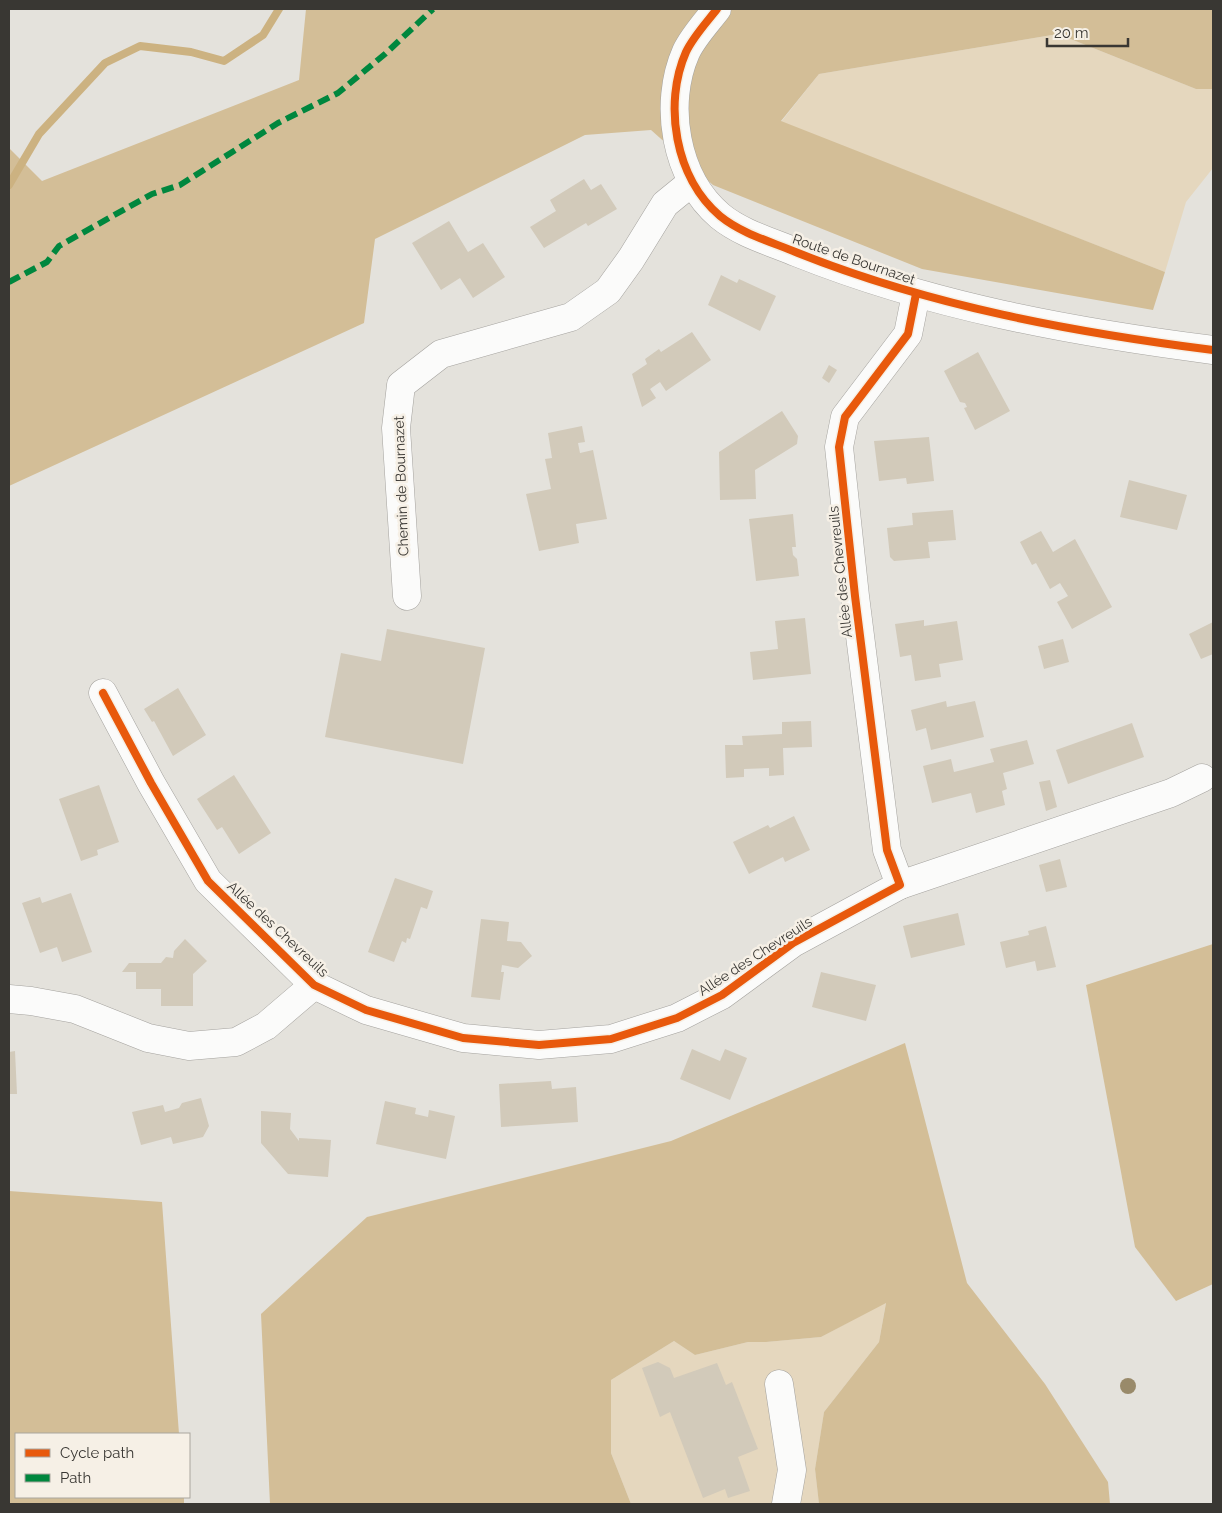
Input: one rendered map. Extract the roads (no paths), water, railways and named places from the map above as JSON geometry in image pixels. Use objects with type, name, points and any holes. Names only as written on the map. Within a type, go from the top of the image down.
[{"type":"street","name":"Route de Bournazet","points":[[717,9],[687,52],[675,91],[675,134],[692,182],[719,215],[743,231],[830,266],[916,294],[1045,324],[1213,350]]},
{"type":"street","name":"Chemin de Bournazet","points":[[407,596],[396,428],[401,385],[441,354],[571,317],[608,291],[631,259],[665,204],[692,182]]},
{"type":"street","name":"Allée des Chevreuils","points":[[900,885],[887,850],[855,596],[839,446],[845,417],[908,334],[916,294]]},
{"type":"street","name":"Allée des Chevreuils","points":[[103,693],[208,880],[314,985],[366,1010],[462,1038],[539,1045],[611,1039],[677,1018],[722,995],[793,942],[900,885],[1171,793],[1202,778]]},
{"type":"street","name":"Allée des Chevreuils","points":[[9,1000],[31,1001],[75,1009],[148,1038],[189,1046],[236,1042],[266,1026],[314,985]]},
{"type":"street","points":[[779,1384],[792,1470],[786,1504]]},
{"type":"waterway","points":[[9,185],[39,134],[105,63],[140,46],[191,52],[224,61],[263,35],[279,9]]}]
